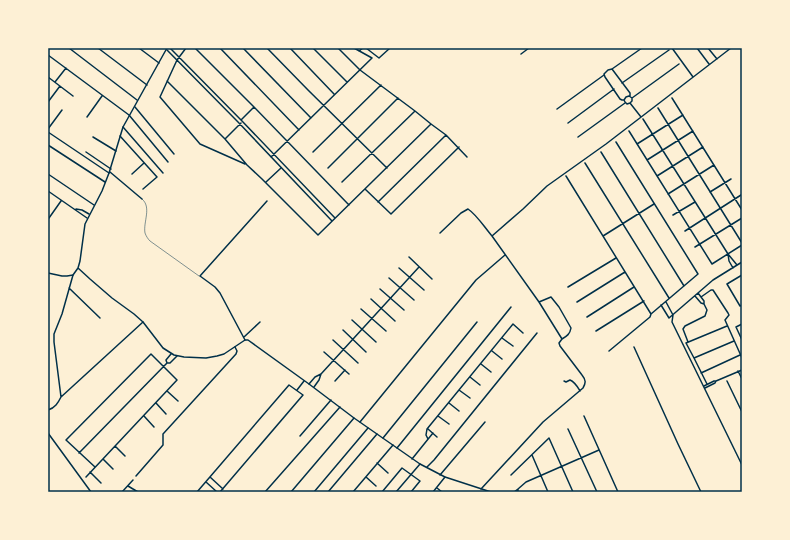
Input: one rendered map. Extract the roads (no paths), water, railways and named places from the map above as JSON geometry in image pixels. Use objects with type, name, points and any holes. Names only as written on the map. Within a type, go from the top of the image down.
[{"type":"street","points":[[69,48],[138,101]]},
{"type":"street","points":[[98,48],[147,85]]},
{"type":"street","points":[[139,48],[159,63]]},
{"type":"street","points":[[61,397],[54,334],[62,314],[73,275],[78,268],[80,261],[85,224],[106,182],[123,127],[168,48]]},
{"type":"street","points":[[168,48],[179,57],[335,218]]},
{"type":"street","points":[[168,48],[177,60],[332,221]]},
{"type":"street","points":[[186,48],[177,60],[160,97],[200,144],[247,165]]},
{"type":"street","points":[[195,48],[348,205]]},
{"type":"street","points":[[220,48],[299,130]]},
{"type":"street","points":[[243,48],[311,118]]},
{"type":"street","points":[[267,48],[387,168]]},
{"type":"street","points":[[290,48],[335,94]]},
{"type":"street","points":[[314,48],[347,82]]},
{"type":"street","points":[[338,48],[360,70],[446,135],[467,157]]},
{"type":"street","points":[[271,157],[372,58],[354,48]]},
{"type":"street","points":[[361,52],[363,48]]},
{"type":"street","points":[[361,52],[366,48],[380,58],[390,48]]},
{"type":"street","points":[[521,54],[529,48]]},
{"type":"street","points":[[557,109],[606,72],[642,48]]},
{"type":"street","points":[[672,48],[693,77]]},
{"type":"street","points":[[697,48],[709,64]]},
{"type":"street","points":[[708,48],[717,58]]},
{"type":"street","points":[[492,236],[547,186],[642,118],[731,48]]},
{"type":"street","points":[[622,83],[669,50]]},
{"type":"street","points":[[48,55],[129,115],[168,162]]},
{"type":"street","points":[[624,100],[626,97],[631,97],[679,64]]},
{"type":"street","points":[[55,82],[66,68]]},
{"type":"street","points":[[612,69],[630,93],[632,101],[630,103]]},
{"type":"street","points":[[604,75],[620,99],[624,100],[626,103]]},
{"type":"street","points":[[48,77],[73,96]]},
{"type":"street","points":[[167,81],[225,139],[247,165],[266,182],[318,235],[431,124]]},
{"type":"street","points":[[313,152],[381,85]]},
{"type":"street","points":[[48,102],[60,86]]},
{"type":"street","points":[[568,123],[614,89]]},
{"type":"street","points":[[87,117],[102,96]]},
{"type":"street","points":[[328,168],[398,98]]},
{"type":"street","points":[[672,98],[742,210]]},
{"type":"street","points":[[578,137],[626,103],[630,103]]},
{"type":"street","points":[[630,103],[642,118],[728,254],[737,265]]},
{"type":"street","points":[[135,107],[174,154]]},
{"type":"street","points":[[225,139],[254,107]]},
{"type":"street","points":[[628,130],[712,264],[742,244],[658,108]]},
{"type":"street","points":[[48,129],[62,110]]},
{"type":"street","points":[[342,182],[415,111]]},
{"type":"street","points":[[637,144],[683,115]]},
{"type":"street","points":[[123,127],[163,173]]},
{"type":"street","points":[[647,160],[693,131]]},
{"type":"street","points":[[48,132],[110,171]]},
{"type":"street","points":[[378,202],[446,135]]},
{"type":"street","points":[[120,136],[157,178],[143,189]]},
{"type":"street","points":[[93,137],[116,151]]},
{"type":"street","points":[[609,351],[698,274],[616,142]]},
{"type":"street","points":[[48,145],[106,182]]},
{"type":"street","points":[[365,189],[391,214],[459,147]]},
{"type":"street","points":[[657,176],[703,147]]},
{"type":"street","points":[[86,152],[142,199]]},
{"type":"street","points":[[601,152],[684,286]]},
{"type":"street","points":[[132,174],[145,163]]},
{"type":"street","points":[[585,163],[669,298]]},
{"type":"street","points":[[668,194],[714,165]]},
{"type":"street","points":[[266,182],[281,168]]},
{"type":"street","points":[[48,174],[94,205]]},
{"type":"street","points":[[566,176],[651,314]]},
{"type":"street","points":[[710,192],[731,179]]},
{"type":"street","points":[[48,190],[87,218]]},
{"type":"street","points":[[685,231],[742,195]]},
{"type":"street","points":[[48,218],[62,200]]},
{"type":"street","points":[[267,201],[200,276],[215,287],[220,293],[245,338],[412,459],[440,475],[489,492]]},
{"type":"street","points":[[674,215],[695,202]]},
{"type":"street","points":[[603,236],[654,204]]},
{"type":"street","points":[[74,208],[89,214]]},
{"type":"street","points":[[440,233],[461,213],[468,209],[492,236],[517,270],[562,339]]},
{"type":"street","points":[[695,247],[742,218]]},
{"type":"street","points":[[728,254],[729,261],[733,268]]},
{"type":"street","points":[[360,422],[476,280],[505,255]]},
{"type":"street","points":[[409,257],[432,279]]},
{"type":"street","points":[[568,287],[616,257]]},
{"type":"street","points":[[661,305],[669,318],[713,280],[742,262]]},
{"type":"street","points":[[309,384],[344,350],[419,266]]},
{"type":"street","points":[[78,268],[101,289],[143,322],[164,348],[171,354],[177,356],[206,358],[224,354],[235,347],[260,322]]},
{"type":"street","points":[[399,268],[424,290]]},
{"type":"street","points":[[578,302],[625,272]]},
{"type":"street","points":[[48,273],[62,276],[73,275]]},
{"type":"street","points":[[742,275],[726,284],[740,306],[742,305]]},
{"type":"street","points":[[389,278],[414,300]]},
{"type":"street","points":[[587,317],[635,287]]},
{"type":"street","points":[[69,288],[100,318]]},
{"type":"street","points":[[380,289],[404,310]]},
{"type":"street","points":[[701,297],[712,290],[729,315],[725,320],[742,358]]},
{"type":"street","points":[[698,293],[704,301],[707,310],[706,315],[682,329],[688,342],[686,343],[707,384]]},
{"type":"street","points":[[695,296],[701,303],[704,304]]},
{"type":"street","points":[[481,489],[543,422],[580,391],[586,384],[582,375],[559,344],[571,328],[559,307],[551,297],[538,302]]},
{"type":"street","points":[[371,299],[395,321]]},
{"type":"street","points":[[596,331],[644,301]]},
{"type":"street","points":[[665,302],[673,315],[672,322],[742,465]]},
{"type":"street","points":[[397,448],[511,307]]},
{"type":"street","points":[[361,309],[386,331]]},
{"type":"street","points":[[352,320],[376,342]]},
{"type":"street","points":[[48,410],[54,408],[61,397],[143,322]]},
{"type":"street","points":[[383,438],[477,322]]},
{"type":"street","points":[[428,439],[426,435],[427,429],[514,324],[523,333]]},
{"type":"street","points":[[742,324],[736,326],[742,340]]},
{"type":"street","points":[[688,342],[728,326]]},
{"type":"street","points":[[343,330],[366,352]]},
{"type":"street","points":[[427,468],[537,333]]},
{"type":"street","points":[[502,338],[513,346]]},
{"type":"street","points":[[333,340],[358,362]]},
{"type":"street","points":[[694,358],[734,341]]},
{"type":"street","points":[[136,476],[163,445],[163,434],[236,354],[237,350],[235,347]]},
{"type":"street","points":[[634,347],[701,492]]},
{"type":"street","points":[[492,351],[502,359]]},
{"type":"street","points":[[324,352],[349,374]]},
{"type":"street","points":[[86,476],[95,467],[103,459],[178,380],[151,354],[66,440],[95,467]]},
{"type":"street","points":[[79,453],[164,366],[166,360],[171,354]]},
{"type":"street","points":[[701,373],[740,355]]},
{"type":"street","points":[[166,363],[170,363],[177,356]]},
{"type":"street","points":[[481,364],[491,372]]},
{"type":"street","points":[[335,381],[345,370]]},
{"type":"street","points":[[704,387],[707,384],[742,370]]},
{"type":"street","points":[[738,371],[742,379]]},
{"type":"street","points":[[314,387],[321,374]]},
{"type":"street","points":[[470,377],[480,385]]},
{"type":"street","points":[[564,381],[566,382],[570,380],[576,384],[580,391]]},
{"type":"street","points":[[297,390],[304,381]]},
{"type":"street","points":[[704,387],[715,383],[716,381]]},
{"type":"street","points":[[727,381],[742,412]]},
{"type":"street","points":[[197,492],[289,385],[304,395],[220,492]]},
{"type":"street","points":[[459,390],[470,398]]},
{"type":"street","points":[[167,391],[178,401]]},
{"type":"street","points":[[300,436],[331,400]]},
{"type":"street","points":[[449,402],[459,411]]},
{"type":"street","points":[[156,403],[166,414]]},
{"type":"street","points":[[266,492],[340,407]]},
{"type":"street","points":[[144,416],[154,427]]},
{"type":"street","points":[[438,416],[449,424]]},
{"type":"street","points":[[584,416],[618,492]]},
{"type":"street","points":[[291,492],[354,418]]},
{"type":"street","points":[[440,475],[485,422]]},
{"type":"street","points":[[314,492],[368,428]]},
{"type":"street","points":[[427,429],[437,437]]},
{"type":"street","points":[[568,429],[597,492]]},
{"type":"street","points":[[48,433],[91,492]]},
{"type":"street","points":[[412,459],[433,433]]},
{"type":"street","points":[[328,492],[377,434]]},
{"type":"street","points":[[511,475],[548,438],[573,492]]},
{"type":"street","points":[[354,492],[393,445]]},
{"type":"street","points":[[115,446],[125,456]]},
{"type":"street","points":[[514,492],[518,491],[526,482],[599,450]]},
{"type":"street","points":[[532,455],[548,492]]},
{"type":"street","points":[[103,459],[113,469]]},
{"type":"street","points":[[377,463],[388,472]]},
{"type":"street","points":[[396,492],[420,464]]},
{"type":"street","points":[[382,492],[402,468],[420,481],[411,492]]},
{"type":"street","points":[[90,472],[101,483]]},
{"type":"street","points":[[210,477],[223,489]]},
{"type":"street","points":[[366,477],[376,486]]},
{"type":"street","points":[[433,492],[445,477]]},
{"type":"street","points":[[122,492],[133,480]]},
{"type":"street","points":[[206,482],[217,492]]},
{"type":"street","points":[[128,486],[138,492]]},
{"type":"street","points":[[437,488],[442,492]]},
{"type":"lane","points":[[142,199],[146,202],[147,208],[145,234],[150,242],[200,276]]}]
